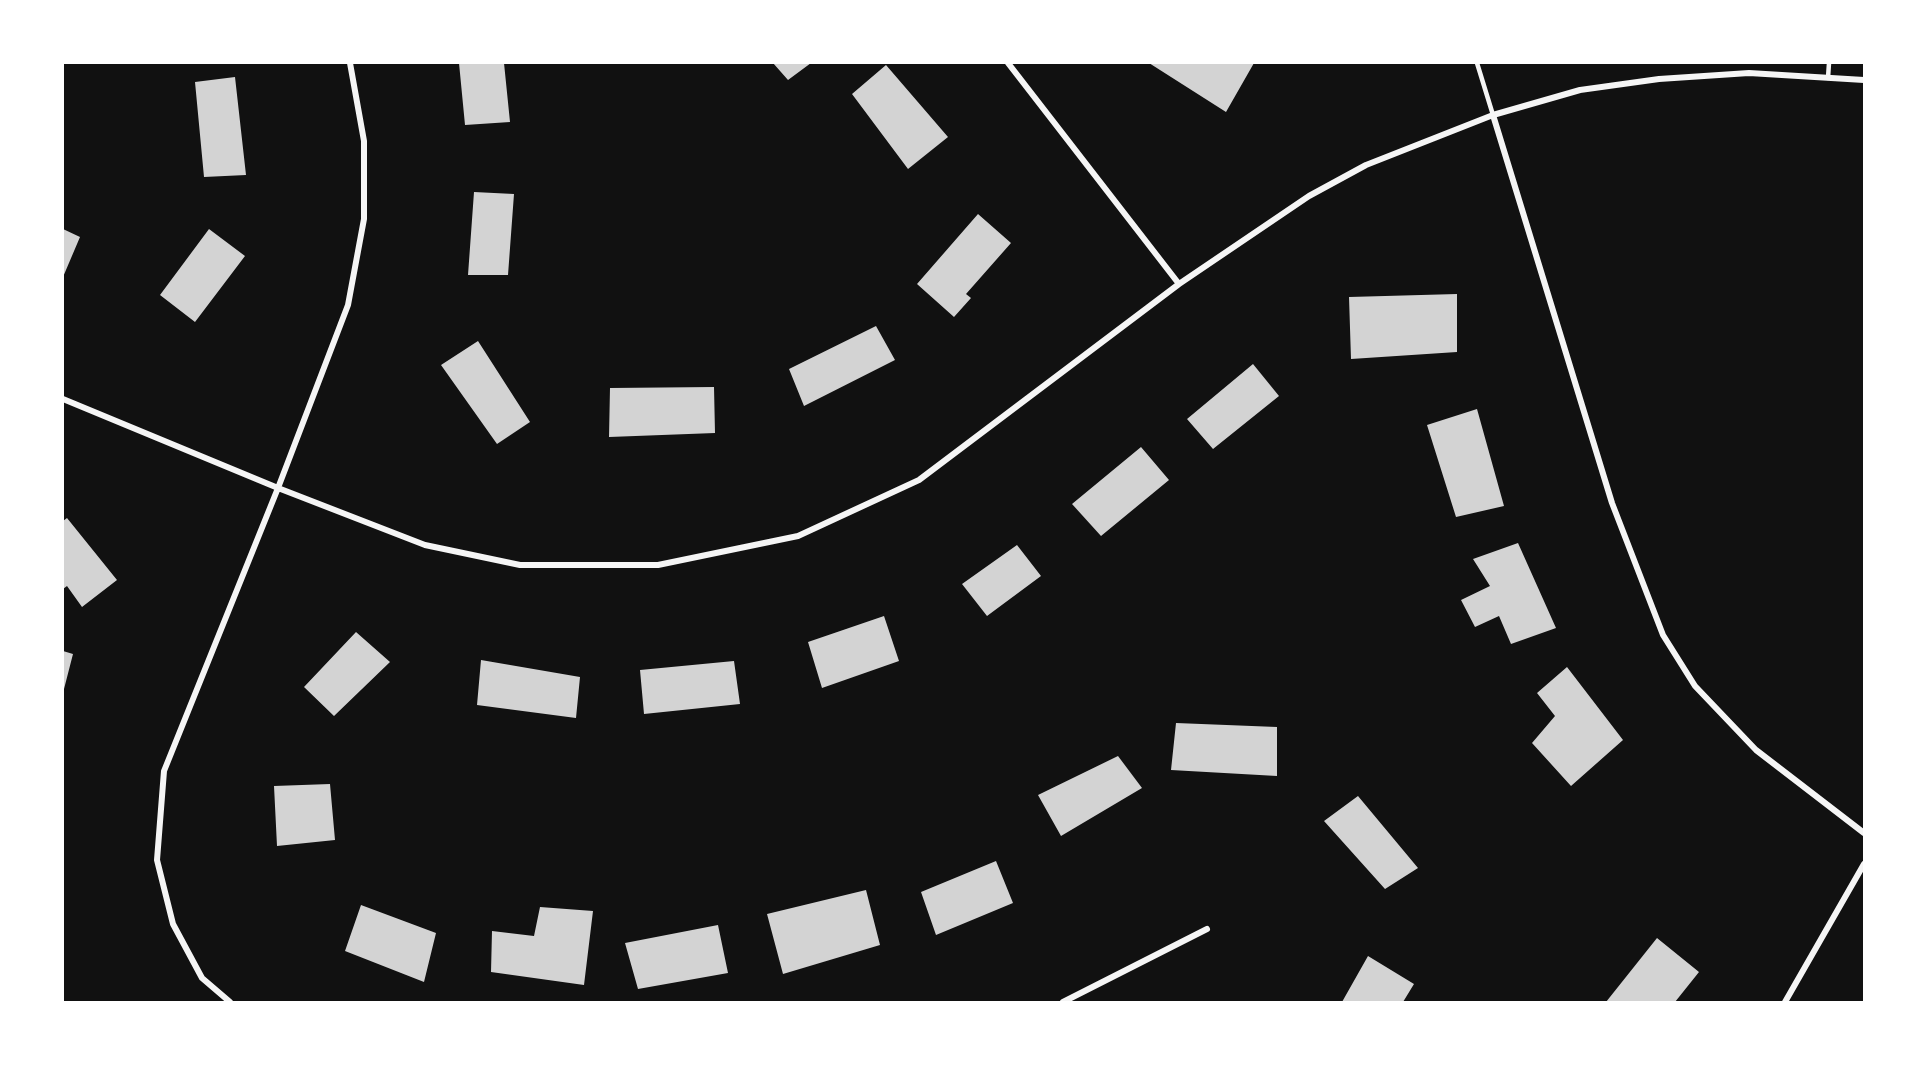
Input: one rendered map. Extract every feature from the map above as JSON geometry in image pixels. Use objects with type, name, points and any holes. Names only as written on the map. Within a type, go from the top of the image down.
[{"type":"street","points":[[230,1002],[202,978],[173,924],[157,860],[164,771],[278,488],[348,305],[364,219],[364,141],[350,63]]},
{"type":"street","points":[[1008,63],[1179,284]]},
{"type":"street","points":[[63,399],[278,488],[425,544],[519,566],[658,565],[798,536],[919,480],[1179,284],[1309,196],[1366,165],[1493,115],[1580,90],[1659,79],[1749,73],[1864,80]]},
{"type":"street","points":[[1493,115],[1612,502],[1663,635],[1695,686],[1756,750],[1864,833]]},
{"type":"street","points":[[1785,1002],[1864,864]]},
{"type":"street","points":[[1063,1002],[1207,928]]},
{"type":"lane","points":[[1477,63],[1493,115]]},
{"type":"lane","points":[[1828,78],[1829,63]]},
{"type":"building","points":[[459,63],[504,63],[510,122],[465,125]]},
{"type":"building","points":[[773,63],[811,63],[788,80]]},
{"type":"building","points":[[1149,63],[1254,63],[1226,112]]},
{"type":"building","points":[[886,65],[948,137],[908,169],[852,94]]},
{"type":"building","points":[[235,77],[246,175],[204,177],[195,82]]},
{"type":"building","points":[[474,192],[514,194],[508,275],[468,275]]},
{"type":"building","points":[[978,214],[1011,243],[966,294],[971,298],[954,317],[917,284]]},
{"type":"building","points":[[63,229],[80,237],[63,277]]},
{"type":"building","points":[[209,229],[245,256],[195,322],[160,295]]},
{"type":"building","points":[[1457,294],[1457,352],[1351,359],[1349,297]]},
{"type":"building","points":[[876,326],[895,360],[804,406],[789,369]]},
{"type":"building","points":[[478,341],[530,422],[497,444],[441,365]]},
{"type":"building","points":[[1253,364],[1279,396],[1213,449],[1187,419]]},
{"type":"building","points":[[714,387],[715,433],[609,437],[610,388]]},
{"type":"building","points":[[1477,409],[1504,506],[1456,517],[1427,425]]},
{"type":"building","points":[[1141,447],[1169,480],[1101,536],[1072,504]]},
{"type":"building","points":[[67,518],[117,580],[82,607],[67,586],[63,589],[63,521]]},
{"type":"building","points":[[1518,543],[1556,628],[1511,644],[1499,616],[1475,627],[1461,600],[1490,586],[1473,559]]},
{"type":"building","points":[[1017,545],[1041,576],[987,616],[962,584]]},
{"type":"building","points":[[884,616],[899,661],[822,688],[808,642]]},
{"type":"building","points":[[356,632],[390,662],[334,716],[304,687]]},
{"type":"building","points":[[63,651],[73,654],[64,689],[63,689]]},
{"type":"building","points":[[481,660],[580,677],[576,718],[477,705]]},
{"type":"building","points":[[734,661],[740,704],[644,714],[640,670]]},
{"type":"building","points":[[1567,667],[1623,740],[1571,786],[1532,743],[1555,716],[1537,693]]},
{"type":"building","points":[[1176,723],[1277,727],[1277,776],[1171,770]]},
{"type":"building","points":[[1118,756],[1142,788],[1061,836],[1038,795]]},
{"type":"building","points":[[330,784],[335,840],[277,846],[274,786]]},
{"type":"building","points":[[1358,796],[1418,868],[1385,889],[1324,821]]},
{"type":"building","points":[[996,861],[1013,903],[936,935],[921,892]]},
{"type":"building","points":[[866,890],[880,945],[783,974],[767,914]]},
{"type":"building","points":[[361,905],[436,933],[424,982],[345,951]]},
{"type":"building","points":[[540,907],[593,911],[584,985],[491,972],[492,931],[534,936]]},
{"type":"building","points":[[718,925],[728,973],[638,989],[625,943]]},
{"type":"building","points":[[1657,938],[1699,972],[1675,1002],[1606,1002]]},
{"type":"building","points":[[1368,956],[1414,984],[1403,1002],[1342,1002]]}]
